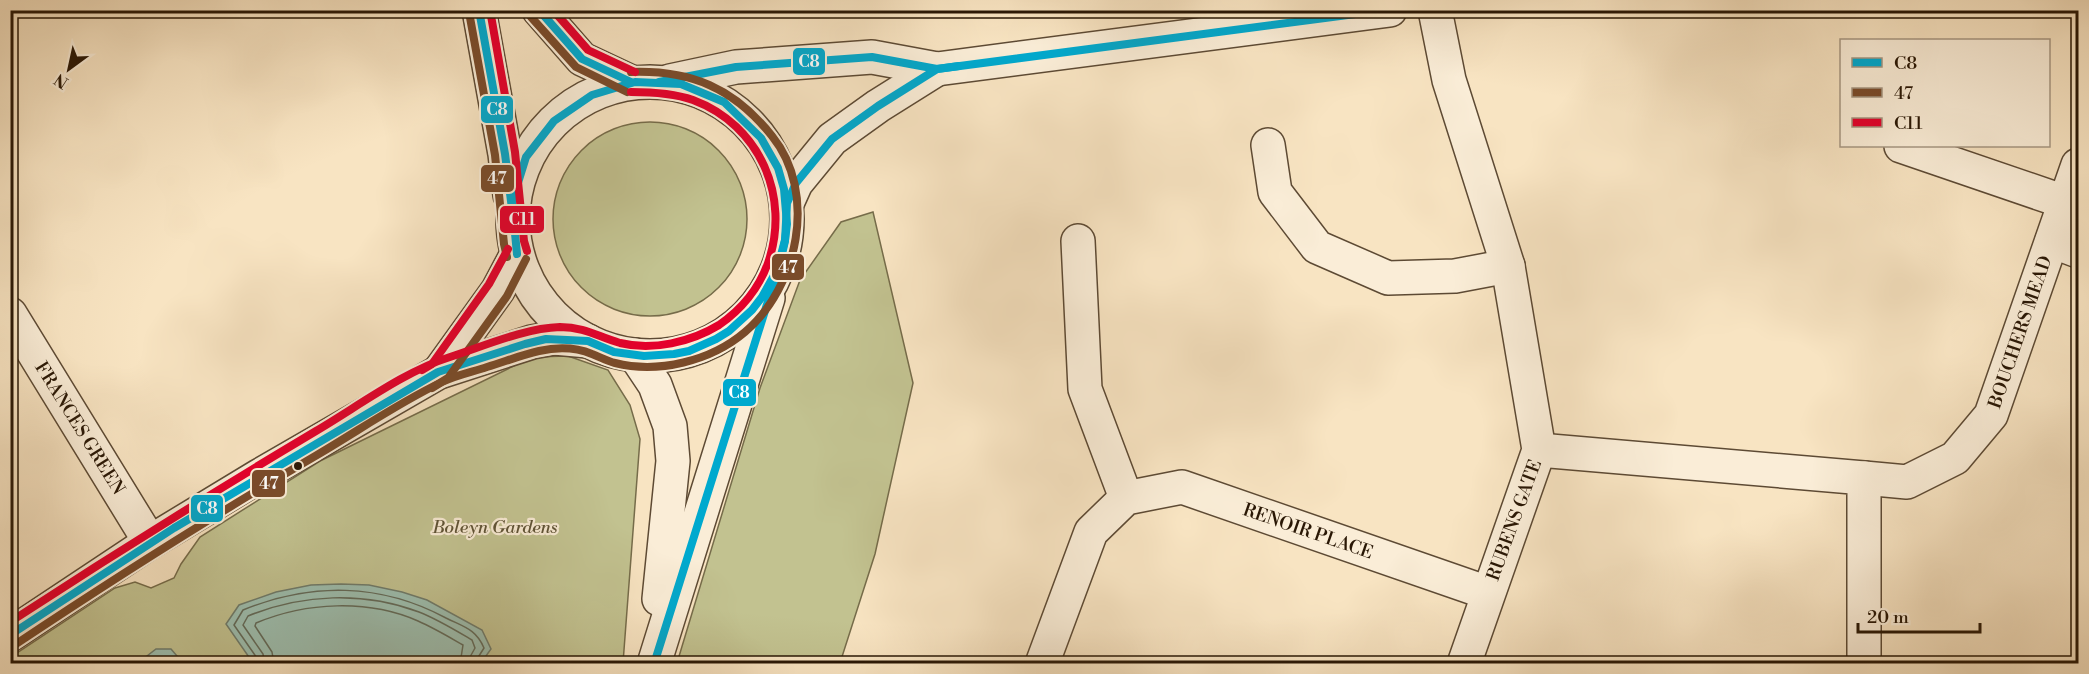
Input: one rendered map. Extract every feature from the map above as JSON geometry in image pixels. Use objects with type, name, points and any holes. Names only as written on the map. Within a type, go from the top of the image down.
[{"type":"street","points":[[479,10],[505,154],[514,243],[526,279],[541,302],[562,325],[608,350],[654,356],[684,352],[724,335],[756,307],[775,276]]},
{"type":"street","points":[[539,10],[582,59],[631,82]]},
{"type":"street","points":[[666,82],[736,67],[872,57],[937,69],[1390,10]]},
{"type":"street","name":"RUBENS GATE","points":[[1435,10],[1449,80],[1508,266],[1539,450],[1464,663]]},
{"type":"street","points":[[786,203],[796,183],[832,139],[878,106],[937,69]]},
{"type":"street","points":[[512,212],[518,178],[525,161],[534,143],[552,122],[565,110],[592,94],[631,82],[666,82],[685,85],[724,103],[749,123],[766,146],[776,163],[783,183],[786,203],[785,241],[780,263],[653,663]]},
{"type":"street","points":[[1268,145],[1275,192],[1317,247],[1388,278],[1455,276],[1508,266]]},
{"type":"street","points":[[1904,147],[2065,202]]},
{"type":"street","name":"BOUCHERS MEAD","points":[[1539,450],[1907,482],[1955,458],[1991,415],[2065,246],[2065,202],[2079,165]]},
{"type":"street","points":[[1042,663],[1091,532],[1126,498],[1085,389],[1078,241]]},
{"type":"street","points":[[439,372],[498,290],[517,254]]},
{"type":"street","name":"FRANCES GREEN","points":[[10,314],[150,542]]},
{"type":"street","points":[[10,635],[150,542],[439,372],[532,342],[554,338],[588,341]]},
{"type":"street","points":[[635,355],[655,385],[670,426],[673,461],[653,663]]},
{"type":"street","points":[[1864,478],[1864,663]]},
{"type":"street","name":"RENOIR PLACE","points":[[1126,498],[1182,487],[1488,593]]},
{"type":"green space","points":[[650,122],[678,126],[696,134],[711,144],[725,158],[743,191],[747,219],[743,247],[735,265],[725,280],[711,294],[678,312],[650,316],[622,312],[604,304],[589,294],[575,280],[557,247],[553,219],[557,191],[565,173],[575,158],[589,144],[622,126]]},
{"type":"green space","points":[[873,212],[913,383],[875,554],[840,663],[677,663],[760,388],[800,280],[841,222]]},
{"type":"green space","name":"Boleyn Gardens","points":[[568,356],[608,370],[630,405],[640,439],[623,663],[11,664],[11,657],[115,588],[135,582],[151,588],[174,578],[200,537],[320,461],[532,357]]},
{"type":"water","points":[[311,585],[369,585],[427,600],[482,630],[491,649],[481,663],[253,663],[226,624],[239,605],[276,592]]},
{"type":"water","points":[[156,649],[171,649],[183,663],[138,663]]},
{"type":"transit line","name":"C8","points":[[479,10],[505,154],[512,209]]},
{"type":"transit line","name":"C11","points":[[490,10],[515,152],[527,251]]},
{"type":"transit line","name":"C8","points":[[539,10],[582,59],[631,82]]},
{"type":"transit line","name":"C11","points":[[553,10],[588,50],[635,72]]},
{"type":"transit line","name":"C8","points":[[654,664],[780,263],[785,241],[787,203],[796,183],[832,139],[878,106],[937,69],[1386,10]]},
{"type":"transit line","name":"47","points":[[469,12],[495,155],[507,257]]},
{"type":"transit line","name":"47","points":[[531,17],[576,67],[627,92]]},
{"type":"transit line","name":"C8","points":[[659,82],[736,67],[872,57],[937,69],[959,66]]},
{"type":"transit line","name":"47","points":[[16,644],[240,501],[394,408],[458,375],[532,353],[559,348],[579,350],[612,362],[632,366],[666,366],[716,351],[745,332],[763,313],[778,290],[789,265],[796,239],[798,211],[795,184],[786,159],[772,136],[757,119],[727,94],[710,85],[673,74],[631,72]]},
{"type":"transit line","name":"C8","points":[[10,635],[174,528],[438,372],[546,339],[588,341],[614,352],[644,356],[689,351],[716,339],[729,331],[752,310],[777,270],[787,224],[784,189],[778,168],[761,138],[724,102],[681,84],[635,82],[592,95],[554,121],[526,157],[512,202],[517,254]]},
{"type":"transit line","name":"C11","points":[[10,622],[382,390],[433,363],[505,338],[547,328],[577,329],[620,343],[645,346],[684,340],[708,331],[727,319],[748,298],[760,281],[768,263],[774,238],[775,213],[772,189],[764,166],[752,145],[736,127],[716,111],[678,96],[631,92]]},
{"type":"transit line","name":"C11","points":[[422,370],[432,364],[489,284],[508,249]]},
{"type":"transit line","name":"47","points":[[432,388],[448,378],[507,296],[526,259]]}]
